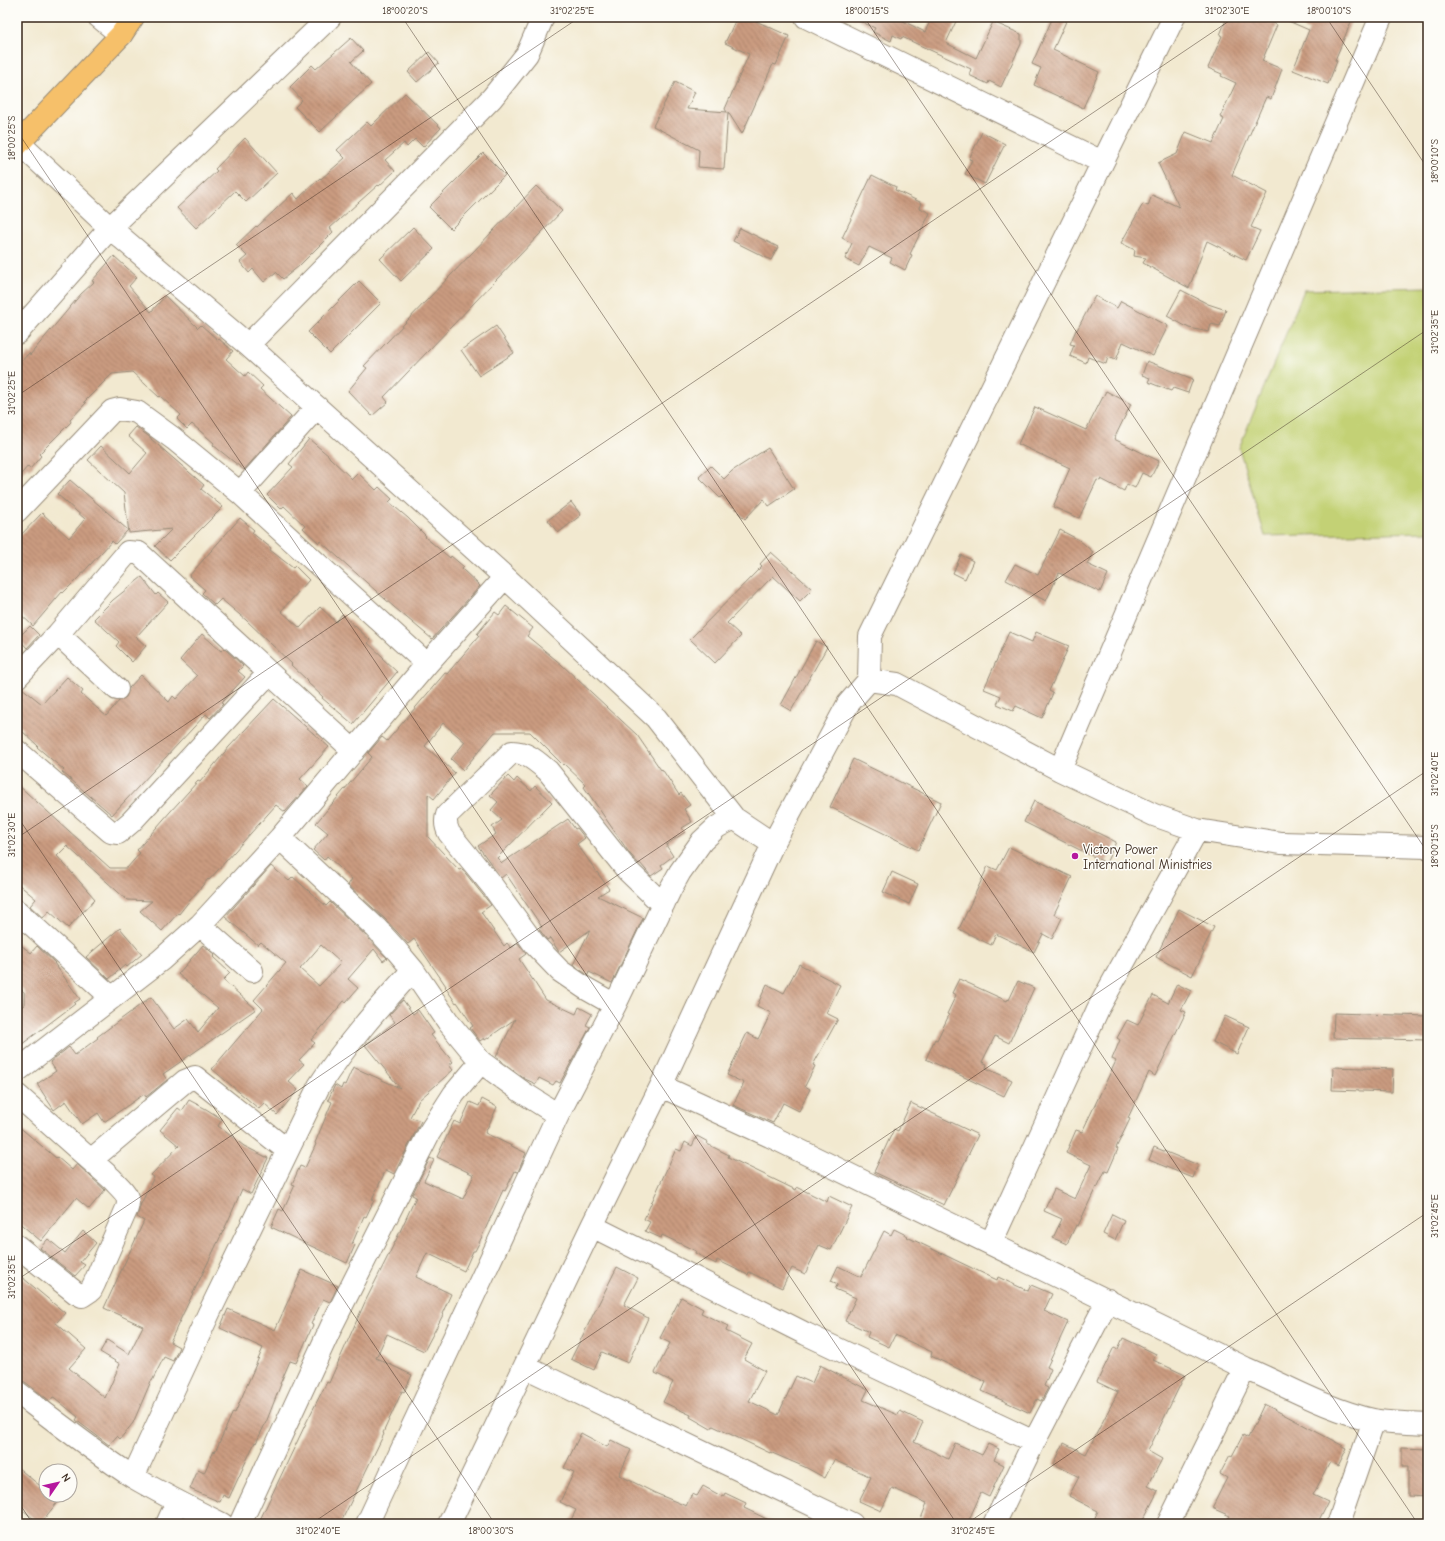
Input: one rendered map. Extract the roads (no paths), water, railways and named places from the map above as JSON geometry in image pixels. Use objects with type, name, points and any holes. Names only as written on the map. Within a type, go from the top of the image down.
[{"type":"main road","points":[[18,144],[127,26]]},
{"type":"street","points":[[99,17],[127,26]]},
{"type":"street","points":[[17,333],[110,228],[330,17]]},
{"type":"street","points":[[248,345],[492,98],[527,54],[543,17]]},
{"type":"street","points":[[806,17],[1102,162]]},
{"type":"street","points":[[456,1521],[525,1367],[661,1086],[773,844],[848,704],[870,680],[870,636],[1174,17]]},
{"type":"street","points":[[1060,770],[1381,17]]},
{"type":"street","points":[[18,144],[110,228],[248,345],[505,577],[656,718],[734,818],[773,844]]},
{"type":"street","points":[[240,493],[317,407]]},
{"type":"street","points":[[17,511],[112,411],[120,409],[134,411],[145,416],[240,493],[427,664]]},
{"type":"street","points":[[17,677],[58,634],[128,552],[139,553],[354,751]]},
{"type":"street","points":[[17,1071],[161,960],[200,925],[280,838],[427,664],[505,577]]},
{"type":"street","points":[[58,634],[118,689]]},
{"type":"street","points":[[17,752],[111,832],[118,833],[136,816],[269,673]]},
{"type":"street","points":[[870,680],[897,684],[1060,770],[1154,815],[1197,830],[1281,844],[1428,847]]},
{"type":"street","points":[[615,1005],[585,988],[560,971],[535,945],[493,887],[449,833],[447,829],[447,815],[512,752],[519,752],[532,757],[548,771],[627,870],[657,899],[664,903]]},
{"type":"street","points":[[368,1524],[558,1115],[615,1005],[680,872],[702,841],[717,827],[734,818]]},
{"type":"street","points":[[991,1243],[1098,1009],[1197,830]]},
{"type":"street","points":[[280,838],[376,928],[397,951],[413,970],[449,1023],[481,1062],[522,1092],[558,1115]]},
{"type":"street","points":[[17,911],[112,998]]},
{"type":"street","points":[[200,925],[252,970]]},
{"type":"street","points":[[133,1476],[209,1313],[319,1086],[354,1036],[413,970]]},
{"type":"street","points":[[240,1524],[333,1323],[429,1133],[454,1094],[481,1062]]},
{"type":"street","points":[[91,1160],[185,1081],[195,1077],[287,1150]]},
{"type":"street","points":[[661,1086],[770,1136],[1245,1368],[1325,1404],[1374,1420],[1428,1424]]},
{"type":"street","points":[[17,1095],[91,1160],[125,1193],[129,1202],[91,1290],[82,1296],[17,1246]]},
{"type":"street","points":[[592,1226],[806,1334],[1034,1442]]},
{"type":"street","points":[[994,1524],[1034,1442],[1108,1300]]},
{"type":"street","points":[[525,1367],[852,1524]]},
{"type":"street","points":[[1168,1524],[1245,1368]]},
{"type":"street","points":[[17,1392],[93,1449],[133,1476],[177,1502],[222,1524]]},
{"type":"street","points":[[1338,1524],[1374,1420]]},
{"type":"street","points":[[167,1524],[177,1502]]},
{"type":"place","name":"Victory Power International Ministries","points":[[1075,856]]}]
